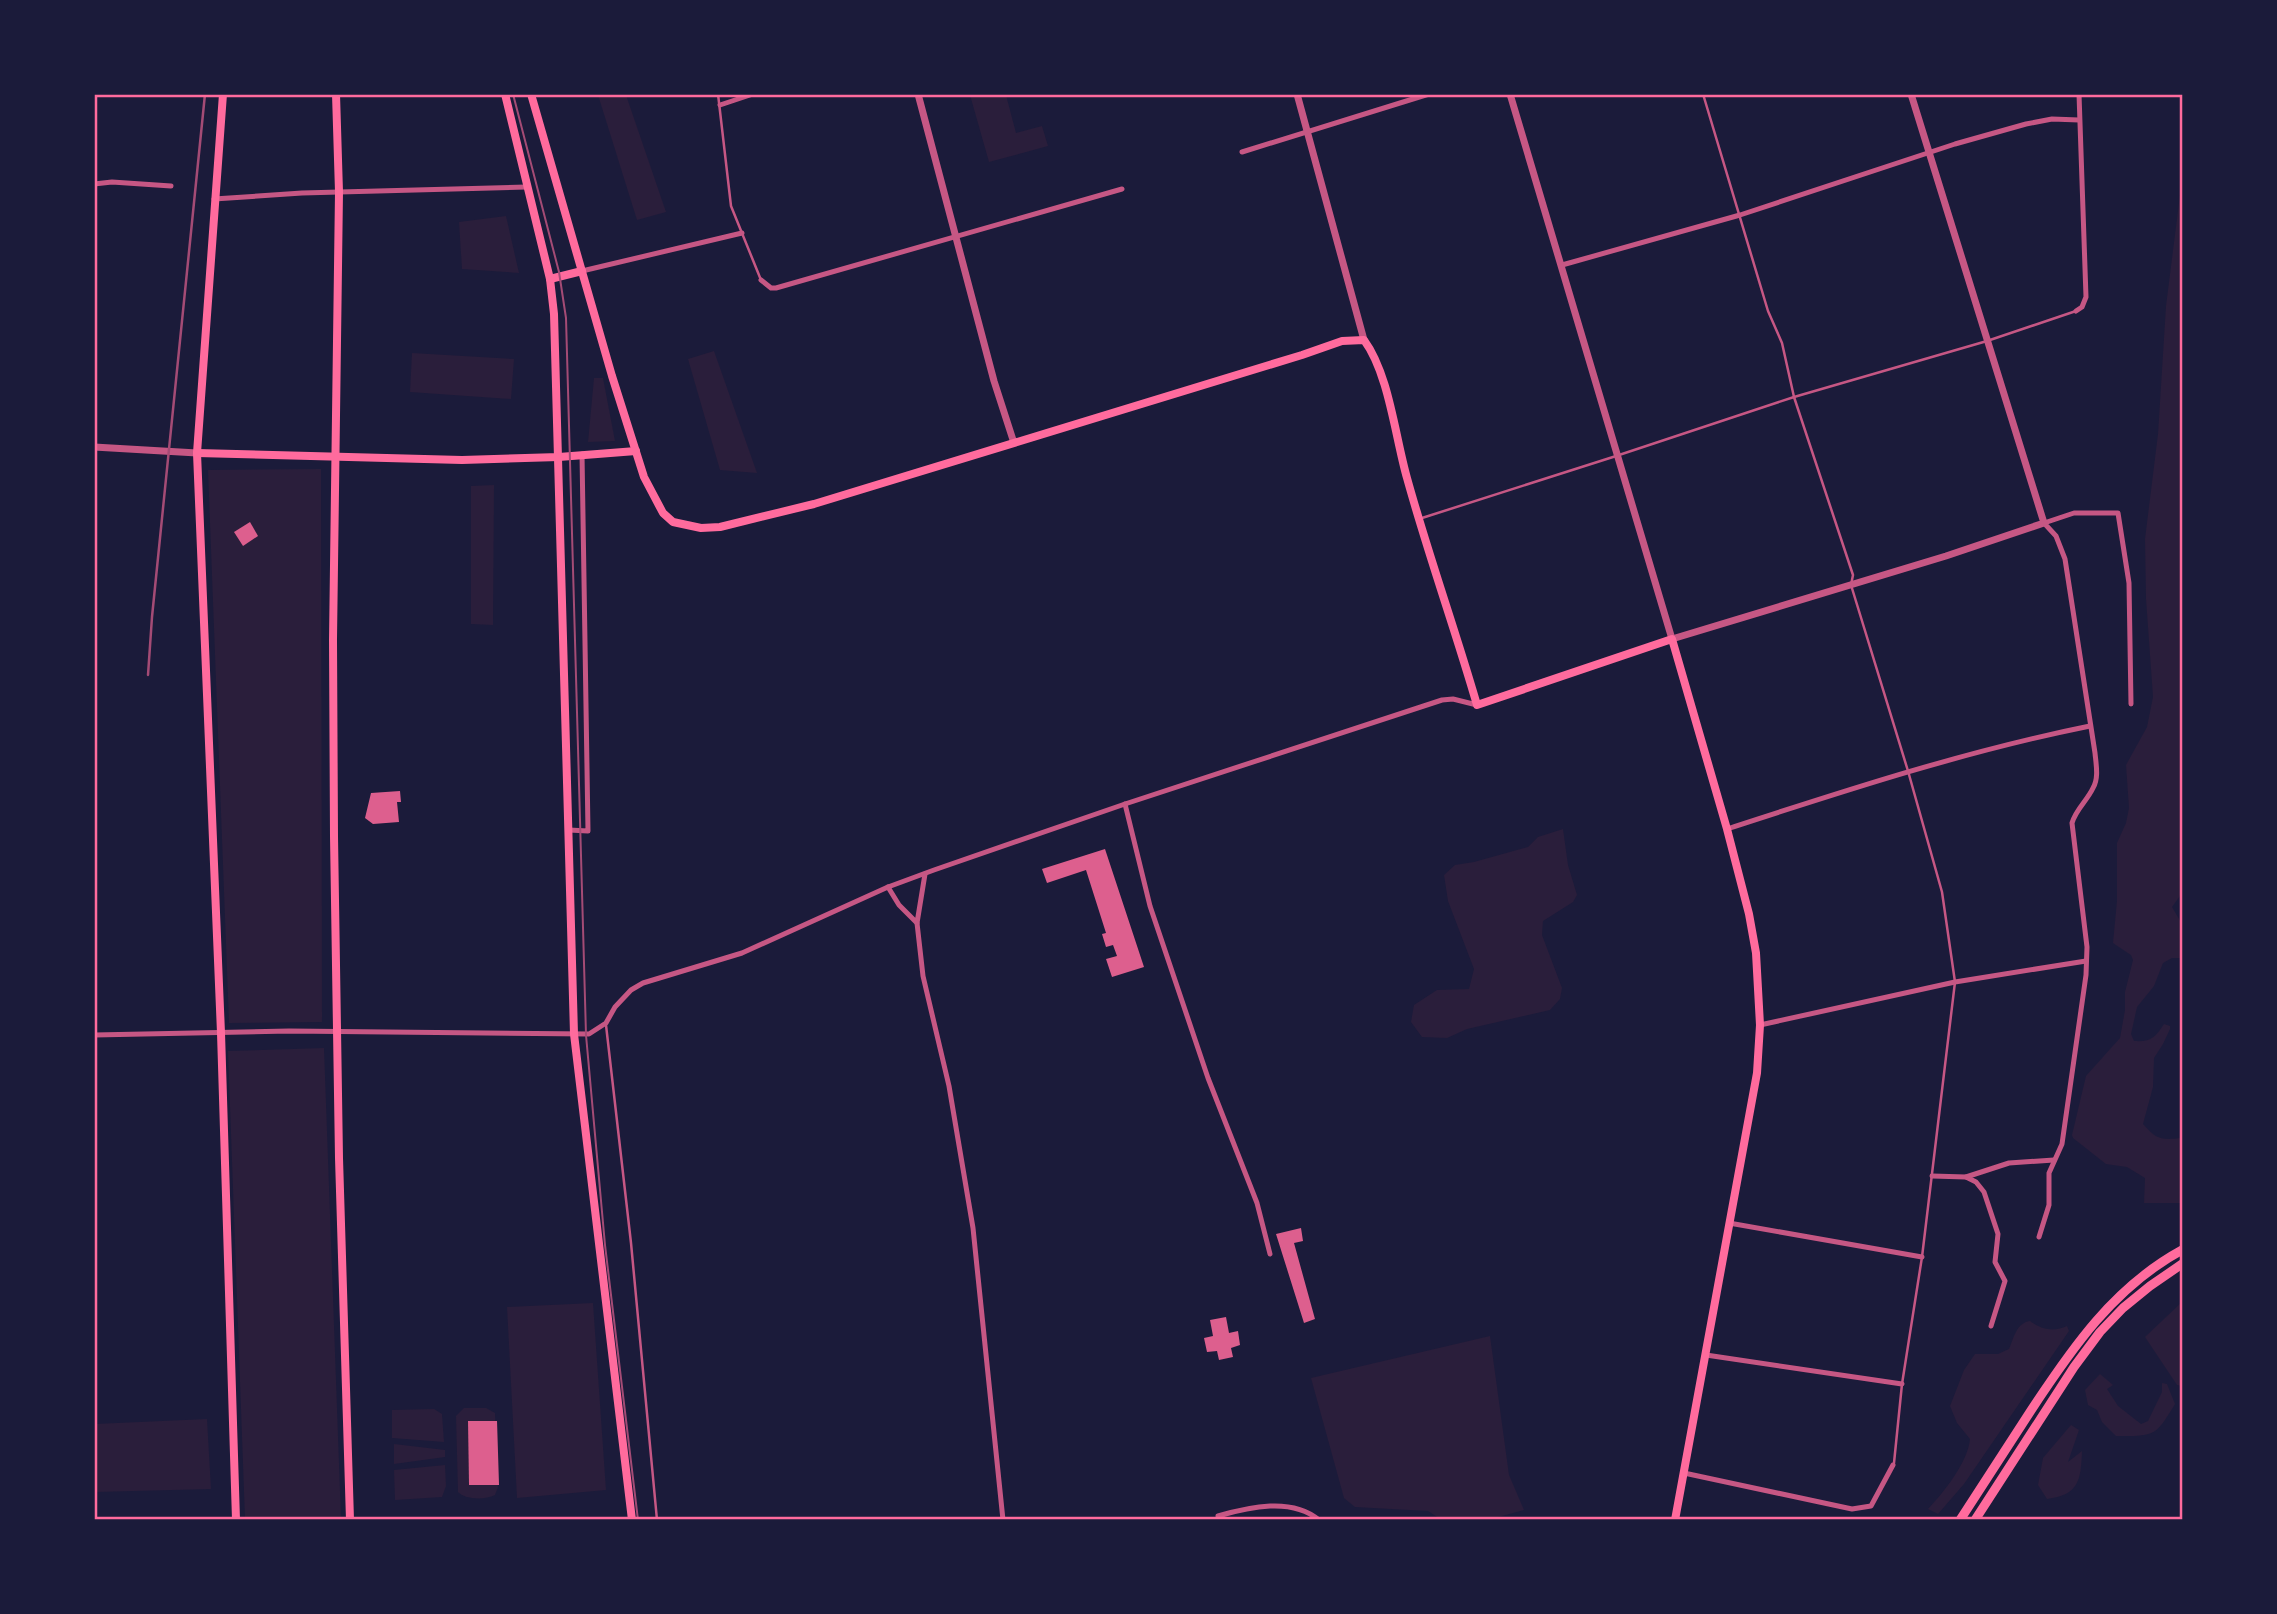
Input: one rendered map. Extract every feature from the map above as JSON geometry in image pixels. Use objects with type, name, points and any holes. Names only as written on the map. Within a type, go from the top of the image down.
[{"type":"main road","points":[[223,94],[197,453],[221,1033],[236,1520]]},
{"type":"main road","points":[[336,94],[339,192],[333,654],[337,1031],[350,1520]]},
{"type":"main road","points":[[505,94],[550,279],[554,313],[574,1034],[632,1520]]},
{"type":"main road","points":[[531,94],[636,451],[652,495],[663,513],[673,522],[688,526],[720,527],[814,505],[1342,341],[1364,340],[1374,354],[1381,373],[1419,519],[1477,705],[1672,639],[1727,829],[1753,933],[1760,1025],[1756,1073],[1675,1520]]},
{"type":"main road","points":[[550,279],[582,271]]},
{"type":"main road","points":[[197,453],[462,460],[636,451]]},
{"type":"main road","points":[[1960,1520],[2064,1360],[2091,1324],[2143,1276],[2182,1250]]},
{"type":"main road","points":[[1975,1520],[2074,1367],[2100,1332],[2123,1308],[2182,1264]]},
{"type":"street","points":[[720,105],[753,94]]},
{"type":"street","points":[[918,94],[994,381],[1014,443]]},
{"type":"street","points":[[1297,94],[1364,340]]},
{"type":"street","points":[[1242,152],[1429,94]]},
{"type":"street","points":[[1510,94],[1672,639],[2074,513],[2118,513],[2129,583],[2132,704]]},
{"type":"street","points":[[1911,94],[2044,523],[2056,536],[2065,559],[2095,753],[2094,788],[2077,810],[2073,823],[2087,961],[2062,1144],[2048,1181],[2049,1205],[2039,1237]]},
{"type":"street","points":[[2076,311],[2084,304],[2086,297],[2079,94]]},
{"type":"street","points":[[1562,265],[1740,215],[2026,124],[2052,119],[2079,120]]},
{"type":"street","points":[[94,184],[112,182],[171,186]]},
{"type":"street","points":[[214,199],[339,192],[526,187]]},
{"type":"street","points":[[761,280],[771,288],[776,288],[1122,189]]},
{"type":"street","points":[[582,271],[742,233]]},
{"type":"street","points":[[94,447],[197,453]]},
{"type":"street","points":[[569,830],[589,831],[582,454]]},
{"type":"street","points":[[94,1035],[337,1031],[589,1034],[606,1023],[631,990],[643,983],[742,953],[888,887],[1125,804],[1442,700],[1453,699],[1477,705]]},
{"type":"street","points":[[1727,829],[1908,771],[2032,738],[2090,726]]},
{"type":"street","points":[[1125,804],[1150,906],[1208,1078],[1257,1203],[1269,1254]]},
{"type":"street","points":[[925,874],[917,923],[923,976],[948,1086],[973,1228],[1003,1520]]},
{"type":"street","points":[[888,887],[899,905],[917,923]]},
{"type":"street","points":[[1760,1025],[1955,982],[2087,961]]},
{"type":"street","points":[[1932,1176],[1966,1177],[2009,1163],[2054,1160]]},
{"type":"street","points":[[1966,1177],[1976,1182],[1984,1192],[1998,1234],[1995,1262],[2005,1282],[1991,1326]]},
{"type":"street","points":[[1728,1223],[1922,1257]]},
{"type":"street","points":[[1706,1355],[1902,1384]]},
{"type":"street","points":[[1684,1474],[1852,1508],[1871,1506],[1894,1465]]},
{"type":"street","points":[[1218,1516],[1248,1507],[1299,1507],[1319,1520]]},
{"type":"lane","points":[[718,94],[731,206],[761,280]]},
{"type":"lane","points":[[1703,94],[1768,311],[1782,343],[1794,397],[1853,575],[1851,585],[1942,892],[1955,982],[1922,1257],[1902,1384],[1894,1465]]},
{"type":"lane","points":[[1419,519],[1794,397],[1987,341],[2076,311]]},
{"type":"lane","points":[[606,1023],[631,1243],[657,1520]]},
{"type":"shaded area","points":[[598,95],[626,95],[666,212],[637,220]]},
{"type":"shaded area","points":[[970,95],[1006,95],[1016,133],[1042,126],[1048,146],[989,162]]},
{"type":"shaded area","points":[[2182,179],[2182,893],[2172,907],[2182,924],[2182,958],[2172,958],[2163,963],[2154,986],[2137,1007],[2131,1034],[2134,1041],[2145,1041],[2155,1036],[2164,1024],[2170,1026],[2154,1058],[2153,1087],[2143,1124],[2160,1138],[2182,1138],[2182,1203],[2144,1203],[2145,1178],[2127,1167],[2106,1164],[2072,1135],[2086,1076],[2120,1038],[2125,992],[2133,960],[2131,955],[2113,943],[2117,901],[2117,843],[2129,808],[2126,765],[2147,727],[2153,697],[2145,539],[2158,434],[2166,306]]},
{"type":"shaded area","points":[[506,216],[519,273],[462,269],[459,222]]},
{"type":"shaded area","points":[[714,351],[757,473],[720,470],[688,359]]},
{"type":"shaded area","points":[[412,353],[514,359],[511,399],[410,392]]},
{"type":"shaded area","points":[[594,378],[603,378],[615,441],[588,442]]},
{"type":"shaded area","points":[[321,469],[322,1022],[229,1023],[208,470]]},
{"type":"shaded area","points":[[494,485],[493,625],[471,624],[471,486]]},
{"type":"shaded area","points":[[1563,829],[1568,865],[1577,895],[1573,902],[1543,921],[1542,935],[1562,988],[1560,999],[1550,1010],[1467,1029],[1447,1038],[1422,1037],[1411,1022],[1414,1005],[1437,990],[1469,989],[1474,969],[1448,901],[1444,875],[1455,865],[1528,847],[1538,837]]},
{"type":"shaded area","points":[[324,1048],[341,1519],[245,1519],[228,1051]]},
{"type":"shaded area","points":[[2182,1302],[2182,1386],[2177,1385],[2145,1337]]},
{"type":"shaded area","points":[[593,1303],[606,1490],[517,1498],[507,1307]]},
{"type":"shaded area","points":[[2030,1321],[2048,1329],[2067,1326],[2069,1331],[1964,1484],[1938,1514],[1928,1509],[1954,1476],[1968,1448],[1970,1439],[1957,1423],[1950,1406],[1964,1370],[1975,1354],[1998,1354],[2009,1349],[2019,1328]]},
{"type":"shaded area","points":[[1490,1336],[1509,1475],[1524,1510],[1491,1519],[1442,1520],[1428,1511],[1355,1507],[1344,1498],[1311,1378]]},
{"type":"shaded area","points":[[2100,1374],[2113,1385],[2107,1389],[2118,1406],[2141,1424],[2148,1421],[2162,1392],[2162,1383],[2167,1384],[2175,1404],[2163,1423],[2153,1432],[2139,1436],[2116,1436],[2102,1422],[2097,1410],[2088,1405],[2085,1390]]},
{"type":"shaded area","points":[[464,1408],[486,1408],[495,1413],[498,1487],[495,1495],[491,1497],[471,1498],[458,1492],[456,1416]]},
{"type":"shaded area","points":[[434,1409],[442,1414],[444,1442],[392,1438],[392,1410]]},
{"type":"shaded area","points":[[207,1419],[211,1489],[95,1492],[95,1424]]},
{"type":"shaded area","points":[[2071,1425],[2079,1430],[2068,1462],[2082,1451],[2079,1478],[2072,1490],[2066,1494],[2047,1499],[2038,1485],[2043,1458]]},
{"type":"shaded area","points":[[394,1444],[445,1450],[445,1457],[394,1464]]},
{"type":"shaded area","points":[[445,1465],[446,1486],[442,1497],[395,1500],[394,1470]]},
{"type":"building","points":[[250,522],[258,536],[243,546],[234,532]]},
{"type":"building","points":[[400,791],[401,802],[397,802],[399,822],[373,824],[365,818],[371,793]]},
{"type":"building","points":[[1105,849],[1144,967],[1112,977],[1106,959],[1117,956],[1113,945],[1106,947],[1102,934],[1106,933],[1086,870],[1047,883],[1042,869]]},
{"type":"building","points":[[1301,1228],[1303,1241],[1294,1243],[1315,1319],[1304,1323],[1276,1234]]},
{"type":"building","points":[[1226,1317],[1229,1333],[1238,1331],[1240,1345],[1231,1348],[1233,1357],[1219,1360],[1217,1351],[1207,1352],[1204,1338],[1213,1336],[1210,1320]]},
{"type":"building","points":[[468,1421],[497,1421],[499,1485],[469,1485]]},
{"type":"tram line","points":[[513,94],[559,272],[566,318],[586,1035],[605,1245],[638,1520]]},
{"type":"railway","points":[[148,675],[205,94]]}]
